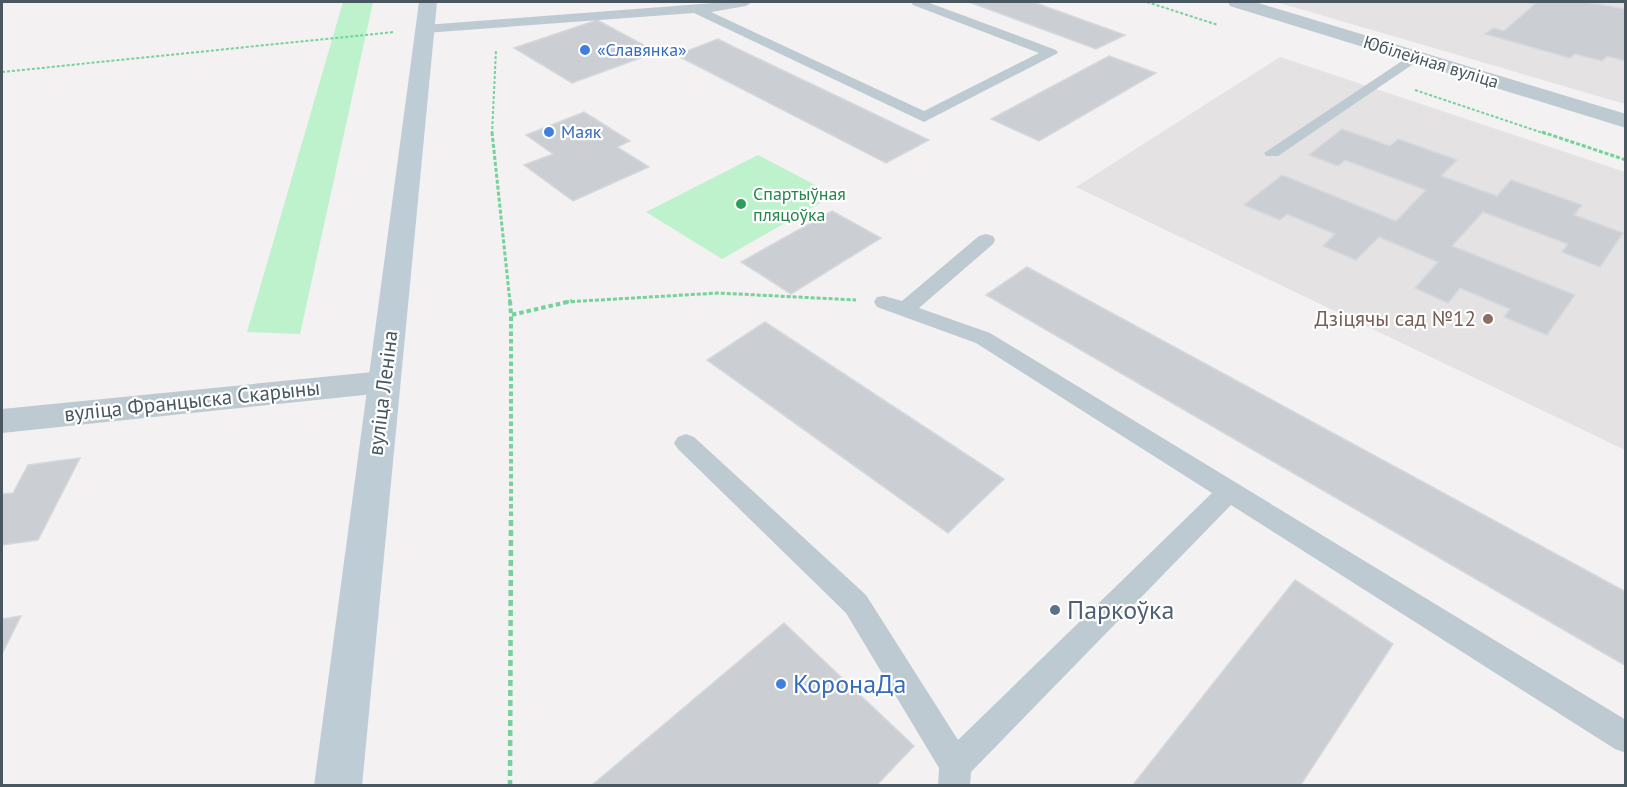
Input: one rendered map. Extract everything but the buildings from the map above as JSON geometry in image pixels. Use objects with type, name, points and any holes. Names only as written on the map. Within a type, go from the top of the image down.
[{"type":"main road","name":"вуліца Леніна","points":[[338,786],[426,15]]},
{"type":"street","name":"Юбілейная вуліца","points":[[1237,2],[1626,121]]},
{"type":"street","name":"вуліца Францыска Скарыны","points":[[2,421],[383,381]]},
{"type":"lane","points":[[426,15],[498,23],[645,7],[695,9],[746,2]]},
{"type":"lane","points":[[695,9],[924,117],[1051,53],[917,2]]},
{"type":"lane","points":[[1272,153],[1414,57]]},
{"type":"lane","points":[[894,305],[986,240]]},
{"type":"lane","points":[[894,305],[983,338],[1626,738]]},
{"type":"lane","points":[[686,443],[856,604],[955,775],[1230,491]]},
{"type":"path","points":[[2,72],[426,15]]},
{"type":"path","points":[[498,23],[492,129],[511,315],[510,786]]},
{"type":"path","points":[[511,315],[574,300],[718,293],[894,305]]},
{"type":"shaded area","points":[[1276,2],[1625,2],[1625,104],[1434,48]]},
{"type":"shaded area","name":"Дзіцячы сад №12","points":[[1280,57],[1625,172],[1625,450],[1076,187]]},
{"type":"green space","points":[[343,2],[373,2],[300,334],[247,332]]},
{"type":"green space","name":"Спартыўная пляцоўка","points":[[758,155],[834,195],[722,259],[646,212]]},
{"type":"place","name":"«Славянка»","points":[[585,50]]},
{"type":"place","name":"Маяк","points":[[549,132]]},
{"type":"place","name":"Спартыўная пляцоўка","points":[[741,204]]},
{"type":"place","name":"Дзіцячы сад №12","points":[[1488,319]]},
{"type":"place","name":"Паркоўка","points":[[1055,610]]},
{"type":"place","name":"КоронаДа","points":[[781,684]]}]
